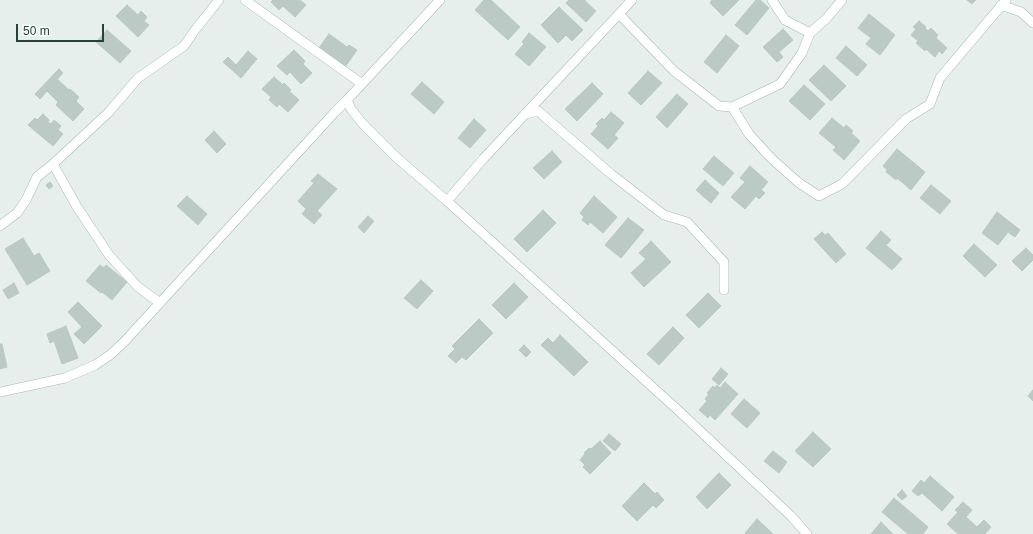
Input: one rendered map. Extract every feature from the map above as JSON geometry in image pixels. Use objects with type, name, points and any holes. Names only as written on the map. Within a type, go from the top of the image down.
[{"type":"street","points":[[0,226],[17,213],[26,200],[37,177],[108,113],[138,78],[184,46],[219,0]]},
{"type":"street","points":[[245,0],[362,84]]},
{"type":"street","points":[[0,392],[65,378],[95,365],[110,355],[160,303],[329,117],[347,100],[440,0]]},
{"type":"street","points":[[446,201],[484,158],[632,0]]},
{"type":"street","points":[[772,0],[785,20],[810,33]]},
{"type":"street","points":[[619,14],[674,70],[719,106],[732,107],[780,84],[802,53],[810,33],[826,19],[842,0]]},
{"type":"street","points":[[732,107],[749,134],[771,158],[799,183],[819,196],[842,184],[906,119],[930,104],[940,78],[1004,3],[1021,12],[1033,23]]},
{"type":"street","points":[[347,100],[351,109],[368,129],[396,157],[680,412],[791,516],[807,534]]},
{"type":"street","points":[[525,114],[538,111],[612,174],[664,215],[687,222],[724,262],[724,290]]},
{"type":"street","points":[[53,164],[77,207],[109,255],[138,287],[160,303]]},
{"type":"building","points":[[273,0],[300,0],[306,5],[295,17],[283,6],[279,10],[271,2]]},
{"type":"building","points":[[484,0],[491,0],[520,27],[508,40],[475,10]]},
{"type":"building","points":[[569,0],[586,0],[585,1],[596,11],[586,22],[566,3]]},
{"type":"building","points":[[712,0],[739,0],[723,16],[710,3]]},
{"type":"building","points":[[756,0],[760,0],[769,8],[747,35],[735,25]]},
{"type":"building","points":[[967,0],[976,0],[972,4]]},
{"type":"building","points":[[127,5],[138,15],[141,11],[147,17],[144,21],[149,25],[138,37],[116,16]]},
{"type":"building","points":[[559,7],[583,30],[572,41],[566,35],[558,43],[541,25]]},
{"type":"building","points":[[869,14],[895,35],[880,55],[866,44],[871,38],[858,28]]},
{"type":"building","points":[[919,21],[928,31],[931,28],[938,35],[936,38],[947,48],[942,54],[939,51],[935,57],[916,43],[918,41],[911,35],[916,29],[913,27]]},
{"type":"building","points":[[783,29],[793,40],[779,52],[783,57],[777,62],[763,47]]},
{"type":"building","points":[[107,30],[131,51],[120,63],[96,42]]},
{"type":"building","points":[[529,33],[546,47],[529,66],[515,54],[524,44],[522,42]]},
{"type":"building","points":[[329,34],[347,47],[349,45],[357,50],[345,67],[319,48]]},
{"type":"building","points":[[726,35],[739,46],[717,73],[704,62]]},
{"type":"building","points":[[846,46],[867,65],[857,76],[836,58]]},
{"type":"building","points":[[294,50],[305,61],[303,64],[312,73],[301,84],[290,72],[287,75],[277,66]]},
{"type":"building","points":[[248,51],[257,59],[241,78],[223,62],[228,57],[236,65]]},
{"type":"building","points":[[824,65],[846,86],[831,101],[809,80]]},
{"type":"building","points":[[59,69],[63,73],[40,99],[35,94]]},
{"type":"building","points":[[648,71],[662,83],[641,105],[628,93]]},
{"type":"building","points":[[274,77],[283,85],[284,83],[291,90],[289,91],[299,100],[288,112],[279,104],[277,107],[269,100],[271,97],[262,89]]},
{"type":"building","points":[[58,80],[79,97],[76,101],[84,109],[73,121],[56,105],[58,102],[47,91]]},
{"type":"building","points":[[422,82],[444,102],[434,114],[411,94]]},
{"type":"building","points":[[592,83],[603,94],[577,121],[565,109]]},
{"type":"building","points":[[804,85],[825,104],[810,120],[789,101]]},
{"type":"building","points":[[677,94],[688,104],[667,128],[656,117]]},
{"type":"building","points":[[611,112],[624,123],[614,135],[618,138],[608,149],[591,134],[598,126],[596,124],[602,118],[604,120]]},
{"type":"building","points":[[43,114],[51,124],[54,120],[61,126],[58,130],[63,134],[53,146],[28,125],[35,118],[37,120]]},
{"type":"building","points":[[832,118],[844,128],[846,125],[853,131],[851,133],[860,141],[844,160],[833,150],[836,147],[819,133]]},
{"type":"building","points":[[474,119],[486,130],[470,148],[458,138]]},
{"type":"building","points":[[214,131],[226,144],[217,153],[205,140]]},
{"type":"building","points":[[897,149],[925,172],[911,190],[897,178],[896,180],[886,172],[887,170],[883,166]]},
{"type":"building","points":[[552,151],[562,162],[544,179],[533,168]]},
{"type":"building","points":[[714,156],[734,173],[723,186],[703,169]]},
{"type":"building","points":[[750,166],[768,182],[761,190],[765,193],[759,199],[756,196],[745,209],[731,197],[745,182],[740,178]]},
{"type":"building","points":[[318,174],[337,189],[317,211],[322,215],[314,224],[302,214],[306,209],[298,201],[314,183],[311,181]]},
{"type":"building","points":[[705,180],[719,193],[711,203],[696,190]]},
{"type":"building","points":[[50,182],[53,186],[49,189],[46,185]]},
{"type":"building","points":[[931,185],[951,201],[940,214],[920,198]]},
{"type":"building","points":[[187,196],[207,214],[198,225],[177,206]]},
{"type":"building","points":[[594,196],[617,217],[603,233],[590,222],[588,225],[582,220],[584,217],[580,213]]},
{"type":"building","points":[[543,210],[556,223],[527,252],[514,239]]},
{"type":"building","points":[[997,212],[1020,230],[1015,237],[1008,232],[998,245],[982,233]]},
{"type":"building","points":[[368,216],[374,221],[364,233],[358,227]]},
{"type":"building","points":[[628,218],[644,230],[621,258],[605,245]]},
{"type":"building","points":[[881,231],[891,240],[886,245],[902,259],[892,270],[866,248]]},
{"type":"building","points":[[822,232],[825,235],[828,233],[846,254],[836,263],[814,239]]},
{"type":"building","points":[[23,238],[34,256],[39,253],[50,271],[27,285],[5,249]]},
{"type":"building","points":[[651,241],[671,262],[644,287],[631,273],[646,259],[639,253]]},
{"type":"building","points":[[974,244],[997,265],[985,277],[963,256]]},
{"type":"building","points":[[1026,248],[1033,255],[1033,260],[1022,271],[1012,261]]},
{"type":"building","points":[[100,265],[104,268],[106,265],[127,282],[112,300],[86,281]]},
{"type":"building","points":[[421,280],[433,291],[417,309],[404,298]]},
{"type":"building","points":[[14,283],[19,293],[8,299],[3,290]]},
{"type":"building","points":[[514,283],[528,297],[506,319],[492,305]]},
{"type":"building","points":[[708,293],[721,306],[699,328],[686,315]]},
{"type":"building","points":[[78,302],[102,326],[84,344],[74,334],[82,327],[68,312]]},
{"type":"building","points":[[479,319],[493,333],[466,360],[462,357],[456,363],[448,356],[455,349],[452,346]]},
{"type":"building","points":[[66,326],[78,358],[62,364],[54,341],[50,343],[47,334]]},
{"type":"building","points":[[673,327],[684,338],[659,365],[647,354]]},
{"type":"building","points":[[560,335],[588,362],[574,376],[541,345],[548,338],[553,343]]},
{"type":"building","points":[[0,344],[2,344],[7,367],[0,369]]},
{"type":"building","points":[[524,345],[531,352],[526,357],[519,350]]},
{"type":"building","points":[[721,368],[728,374],[719,385],[712,379]]},
{"type":"building","points":[[725,382],[738,394],[715,420],[710,415],[708,418],[699,410],[707,401],[705,399],[709,394],[707,393],[713,386],[715,388],[717,385],[720,388]]},
{"type":"building","points":[[1033,390],[1033,401],[1028,396]]},
{"type":"building","points":[[744,399],[760,413],[747,428],[731,414]]},
{"type":"building","points":[[813,432],[831,449],[813,467],[795,451]]},
{"type":"building","points":[[609,434],[621,444],[615,451],[603,441]]},
{"type":"building","points":[[600,441],[611,453],[590,474],[583,467],[585,465],[580,460],[589,448],[591,449]]},
{"type":"building","points":[[773,451],[787,462],[779,473],[764,461]]},
{"type":"building","points":[[719,473],[731,485],[707,509],[696,497]]},
{"type":"building","points":[[930,476],[954,497],[942,511],[922,493],[918,496],[912,491],[921,480],[924,483]]},
{"type":"building","points":[[644,483],[655,494],[657,492],[664,500],[656,508],[653,505],[637,521],[622,506]]},
{"type":"building","points":[[902,490],[907,496],[902,500],[897,495]]},
{"type":"building","points":[[894,498],[928,527],[923,534],[908,534],[882,512]]},
{"type":"building","points":[[963,502],[972,510],[966,517],[977,527],[984,520],[991,527],[985,534],[958,534],[947,524],[958,512],[955,510]]},
{"type":"building","points":[[757,519],[773,534],[746,534],[745,533]]},
{"type":"building","points":[[881,522],[893,534],[871,534]]}]
